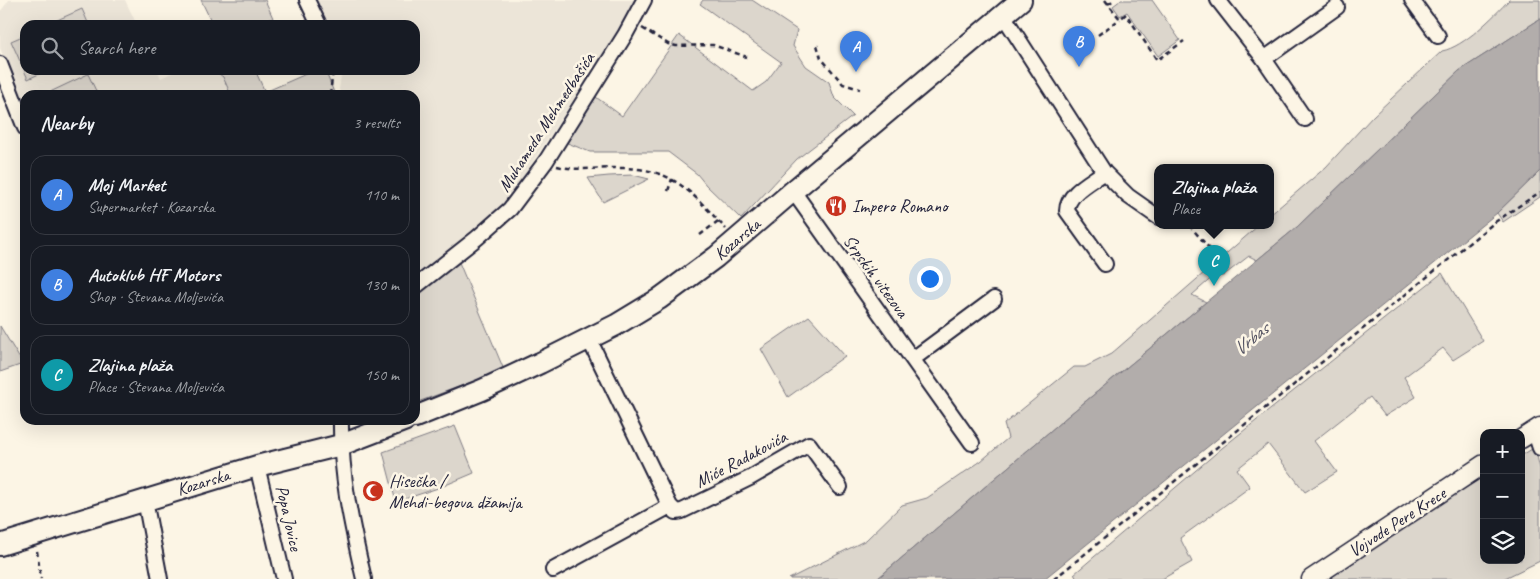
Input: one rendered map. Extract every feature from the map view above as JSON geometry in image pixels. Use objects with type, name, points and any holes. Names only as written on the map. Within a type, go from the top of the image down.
[{"type":"main road","name":"Kozarska","points":[[420,415],[482,390],[589,339],[659,299],[737,240],[1011,5]]},
{"type":"main road","name":"Kozarska","points":[[0,545],[258,466],[341,445],[393,425]]},
{"type":"street","points":[[307,0],[317,20]]},
{"type":"street","name":"Muhameda Mehmedbašića","points":[[420,283],[478,238],[510,209],[546,161],[633,22],[644,0]]},
{"type":"street","points":[[1218,0],[1264,59],[1305,118]]},
{"type":"street","points":[[1412,0],[1438,36]]},
{"type":"street","points":[[1011,5],[1104,172],[1128,196],[1154,214]]},
{"type":"street","points":[[1264,59],[1337,7]]},
{"type":"street","points":[[0,64],[20,115]]},
{"type":"street","points":[[1104,172],[1072,196],[1067,211],[1105,264]]},
{"type":"street","name":"Srpskih vitezova","points":[[793,190],[972,443]]},
{"type":"street","points":[[913,359],[994,299]]},
{"type":"street","points":[[553,570],[670,506],[589,339]]},
{"type":"street","points":[[341,425],[341,457],[350,517],[364,579]]},
{"type":"street","points":[[1532,432],[1540,448]]},
{"type":"street","name":"Miće Radakovića","points":[[670,506],[676,512],[682,512],[750,478],[809,444],[840,487]]},
{"type":"street","name":"Popa Jovice","points":[[258,466],[284,579]]},
{"type":"street","name":"Vojvode Pere Krece","points":[[1311,579],[1480,467]]},
{"type":"street","points":[[146,500],[160,579]]},
{"type":"path","points":[[1105,0],[1120,19]]},
{"type":"path","points":[[1108,4],[1114,0]]},
{"type":"path","points":[[1098,34],[1126,14],[1157,60],[1184,41]]},
{"type":"path","points":[[633,22],[668,44],[676,46],[713,45],[747,56]]},
{"type":"path","points":[[817,45],[821,58],[843,84],[860,89]]},
{"type":"path","points":[[331,90],[332,75]]},
{"type":"path","points":[[546,161],[568,168],[622,168],[654,171],[672,179],[691,193],[730,234]]},
{"type":"path","points":[[668,192],[672,179]]},
{"type":"path","points":[[1054,579],[1488,229],[1540,192]]},
{"type":"path","points":[[700,235],[718,221]]},
{"type":"path","points":[[1193,229],[1229,271]]},
{"type":"path","points":[[37,552],[41,579]]},
{"type":"shaded area","points":[[9,0],[125,0],[135,20],[20,20],[20,75],[160,75],[161,78],[167,75],[220,75],[229,90],[20,90],[20,97],[0,48],[0,12]]},
{"type":"shaded area","points":[[201,0],[265,0],[273,18],[269,20],[211,20]]},
{"type":"shaded area","points":[[314,0],[636,0],[604,56],[585,67],[580,75],[579,91],[507,201],[457,246],[420,273],[420,90],[339,89],[341,75],[420,75],[420,20],[324,20]]},
{"type":"shaded area","points":[[703,0],[752,0],[797,30],[793,46],[806,66],[829,82],[834,97],[853,116],[797,159],[741,219],[697,174],[668,152],[590,152],[565,142],[593,95],[622,116],[679,35],[753,91],[766,82],[781,62],[700,4]]},
{"type":"shaded area","points":[[1121,0],[1152,0],[1180,40],[1158,56],[1127,12],[1120,16],[1113,6]]},
{"type":"shaded area","points":[[1509,0],[1540,0],[1540,19],[1459,71],[1297,227],[1257,260],[1249,256],[1223,276],[1215,275],[1192,295],[1206,302],[1069,415],[877,579],[789,579],[866,540],[902,505],[927,498],[981,461],[1008,438],[1004,424],[1074,367],[1085,367],[1111,354],[1254,229],[1274,229],[1274,212],[1326,167],[1373,116],[1442,51],[1460,44],[1487,22]]},
{"type":"shaded area","points":[[82,9],[87,20],[57,20]]},
{"type":"shaded area","points":[[20,37],[20,61],[11,41]]},
{"type":"shaded area","points":[[26,75],[37,75],[28,79]]},
{"type":"shaded area","points":[[88,75],[96,90],[54,90]]},
{"type":"shaded area","points":[[220,75],[257,75],[264,90],[229,90]]},
{"type":"shaded area","points":[[304,75],[327,75],[333,90],[270,90]]},
{"type":"shaded area","points":[[1540,171],[1540,197],[1503,222],[1497,213]]},
{"type":"shaded area","points":[[633,175],[649,179],[603,202],[588,178],[609,176]]},
{"type":"shaded area","points":[[458,260],[504,370],[420,401],[420,291]]},
{"type":"shaded area","points":[[1442,273],[1483,341],[1453,360],[1443,348],[1404,377],[1416,397],[1385,416],[1370,397],[1314,441],[1337,472],[1305,492],[1268,444],[1237,469],[1250,487],[1180,538],[1192,562],[1162,579],[1077,579],[1074,574],[1222,448]]},
{"type":"shaded area","points":[[809,316],[845,356],[788,397],[761,349]]},
{"type":"shaded area","points":[[0,326],[20,359],[20,365],[0,372]]},
{"type":"shaded area","points":[[455,426],[474,473],[441,487],[396,502],[383,452]]},
{"type":"shaded area","points":[[1535,447],[1540,469],[1540,561],[1503,579],[1322,579],[1428,510],[1480,479],[1480,564],[1525,564],[1525,453]]},
{"type":"water","name":"Vrbas","points":[[1540,19],[1540,171],[1497,213],[1044,579],[877,579],[1069,415],[1297,227],[1459,71]]},
{"type":"place","name":"Autoklub HF Motors","points":[[1079,67]]},
{"type":"place","name":"Moj Market","points":[[856,72]]},
{"type":"place","name":"Impero Romano","points":[[836,206]]},
{"type":"place","name":"Zlajina plaža","points":[[1214,286]]},
{"type":"place","name":"Hisečka / Mehdi-begova džamija","points":[[373,491]]}]
